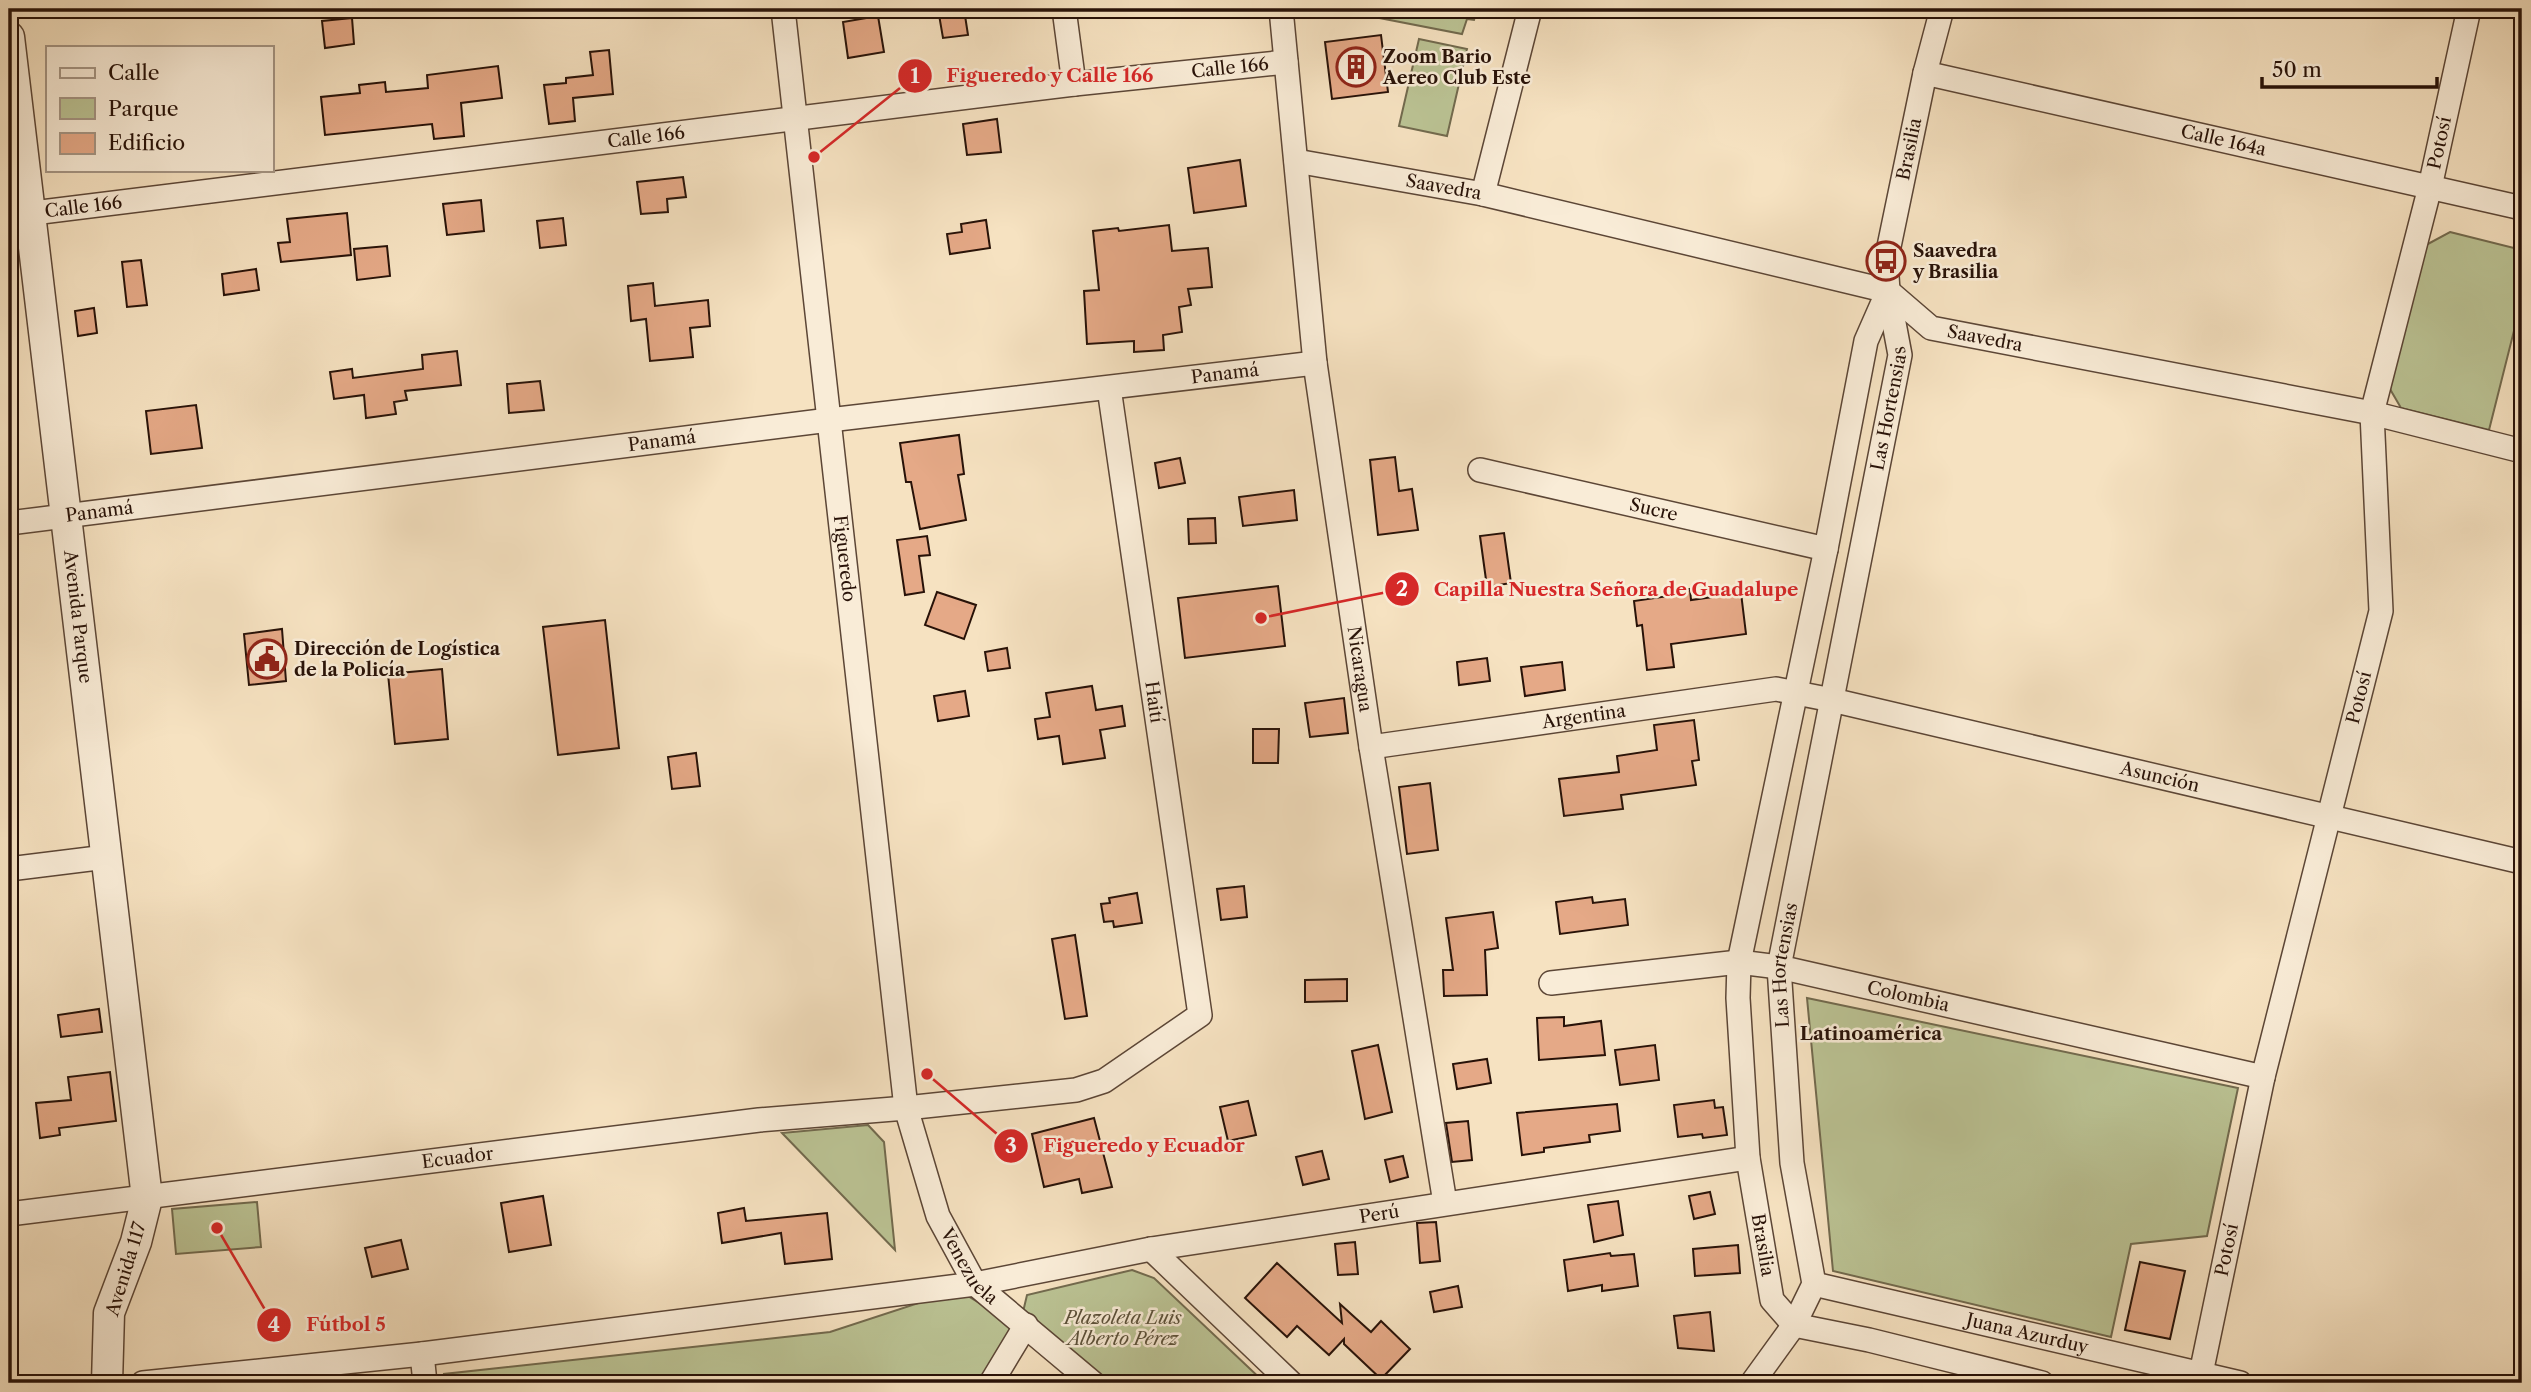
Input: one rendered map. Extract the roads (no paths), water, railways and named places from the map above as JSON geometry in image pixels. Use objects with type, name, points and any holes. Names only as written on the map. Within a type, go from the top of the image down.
[{"type":"street","name":"Figueredo","points":[[783,9],[906,1108]]},
{"type":"street","points":[[1065,9],[1074,84]]},
{"type":"street","name":"Nicaragua","points":[[1281,9],[1315,363],[1371,747],[1445,1203]]},
{"type":"street","points":[[1483,194],[1530,9]]},
{"type":"street","name":"Brasilia","points":[[1888,291],[1886,261],[1941,9]]},
{"type":"street","name":"Potosí","points":[[2200,1378],[2263,1077],[2381,611],[2372,413],[2431,187],[2469,9]]},
{"type":"street","name":"Avenida Parque","points":[[9,37],[19,215],[65,516],[147,1198]]},
{"type":"street","name":"Calle 166","points":[[19,215],[1074,84],[1286,62]]},
{"type":"street","name":"Calle 164a","points":[[1925,73],[2522,208]]},
{"type":"street","name":"Saavedra","points":[[1296,161],[1483,194],[1888,291],[1931,328],[2372,413],[2522,452]]},
{"type":"street","name":"Las Hortensias","points":[[1748,1158],[1738,998],[1739,962],[1826,549],[1866,341],[1888,291]]},
{"type":"street","name":"Las Hortensias","points":[[1814,1284],[1792,1163],[1779,967],[1900,355],[1888,291]]},
{"type":"street","name":"Panamá","points":[[9,523],[829,420],[1315,363]]},
{"type":"street","name":"Haití","points":[[1109,388],[1199,1015]]},
{"type":"street","name":"Sucre","points":[[1480,470],[1826,549]]},
{"type":"street","name":"Argentina","points":[[1371,747],[1776,689],[1796,693]]},
{"type":"street","name":"Asunción","points":[[1796,693],[2522,862]]},
{"type":"street","points":[[9,869],[106,857]]},
{"type":"street","name":"Colombia","points":[[1551,983],[1739,962],[1779,967],[2263,1077]]},
{"type":"street","name":"Ecuador","points":[[9,1214],[759,1119],[906,1108],[1076,1090],[1104,1081],[1199,1015]]},
{"type":"street","name":"Venezuela","points":[[906,1108],[938,1216],[975,1284],[1093,1383]]},
{"type":"street","name":"Brasilia","points":[[1748,1158],[1772,1300],[1794,1325]]},
{"type":"street","name":"Perú","points":[[143,1383],[422,1354],[975,1284],[1151,1250],[1748,1158]]},
{"type":"street","name":"Avenida 117","points":[[107,1383],[109,1313],[136,1242],[147,1198]]},
{"type":"street","points":[[1151,1250],[1291,1383]]},
{"type":"street","points":[[1752,1383],[1794,1325],[1814,1284]]},
{"type":"street","name":"Juana Azurduy","points":[[1814,1284],[2200,1378],[2240,1383]]},
{"type":"street","points":[[991,1383],[1026,1325]]},
{"type":"street","points":[[1794,1325],[1869,1340],[2042,1383]]},
{"type":"street","points":[[422,1354],[425,1383]]},
{"type":"place","name":"Zoom Bario Aereo Club Este","points":[[1356,67]]},
{"type":"place","name":"Figueredo y Calle 166","points":[[814,157]]},
{"type":"place","name":"Saavedra y Brasilia","points":[[1886,261]]},
{"type":"place","name":"Capilla Nuestra Señora de Guadalupe","points":[[1261,618]]},
{"type":"place","name":"Dirección de Logística de la Policía","points":[[267,659]]},
{"type":"place","name":"Figueredo y Ecuador","points":[[927,1074]]},
{"type":"place","name":"Fútbol 5","points":[[217,1228]]},
{"type":"district","name":"Latinoamérica","points":[[1871,1033]]},
{"type":"park label","name":"Plazoleta Luis Alberto Pérez","points":[[1123,1328]]}]
